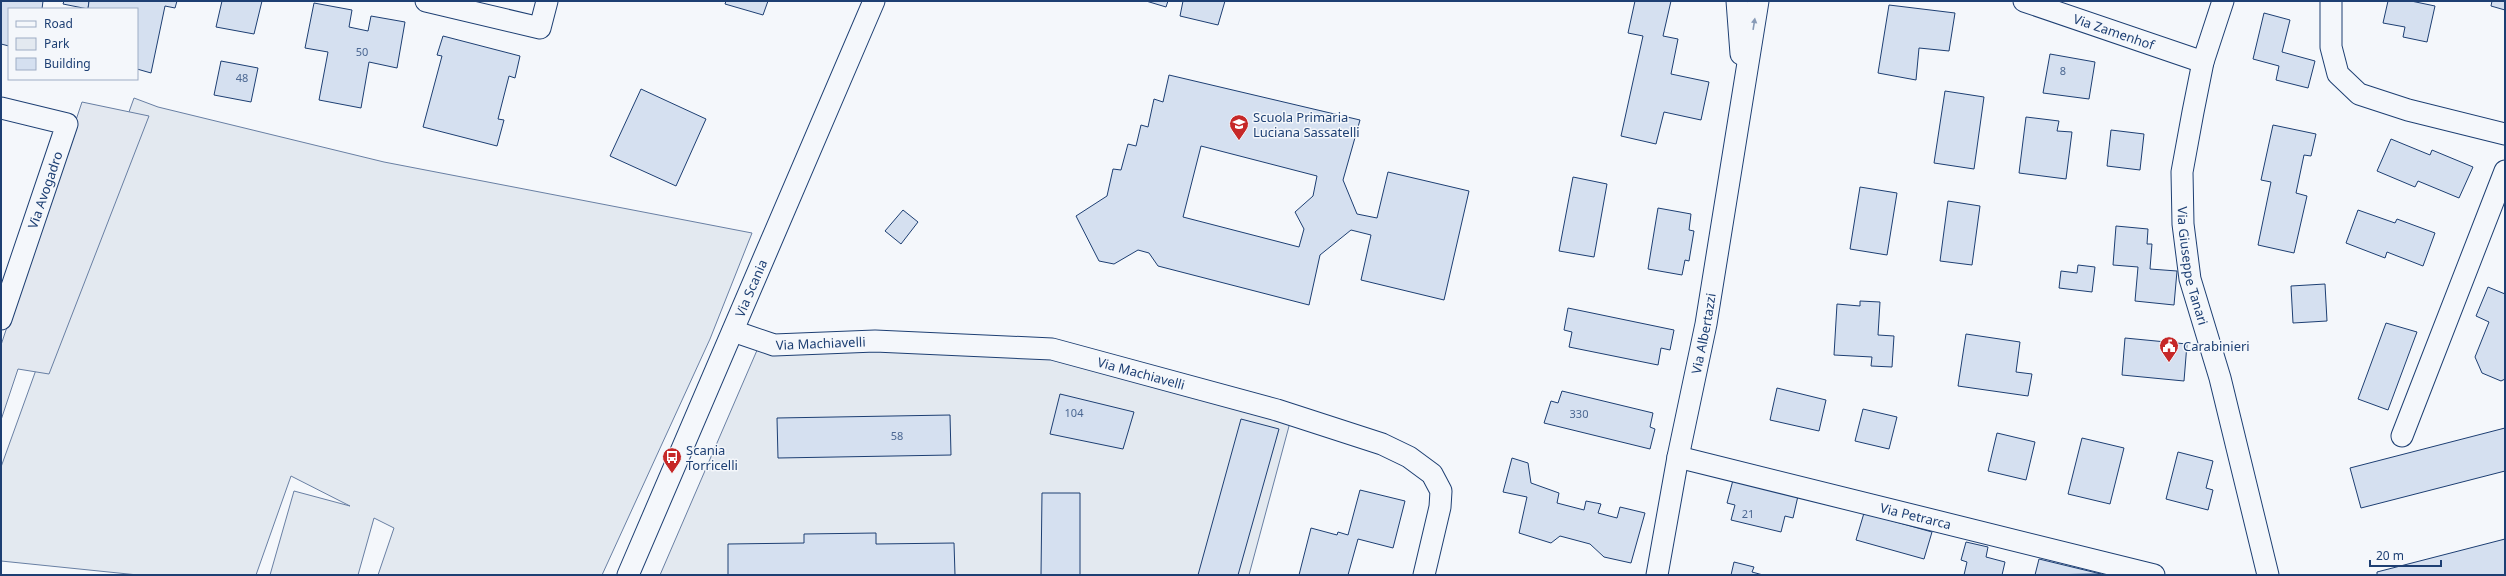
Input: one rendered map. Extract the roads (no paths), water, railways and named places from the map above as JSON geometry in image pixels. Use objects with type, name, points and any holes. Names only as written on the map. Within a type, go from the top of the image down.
[{"type":"street","points":[[426,1],[540,28],[548,1]]},
{"type":"street","name":"Via Scania","points":[[628,575],[874,1]]},
{"type":"street","name":"Via Albertazzi","points":[[1737,1],[1743,90]]},
{"type":"street","name":"Via Albertazzi","points":[[1657,575],[1678,457],[1706,324],[1758,1]]},
{"type":"street","name":"Via Zamenhof","points":[[2024,1],[2203,62]]},
{"type":"street","name":"Via Giuseppe Tanari","points":[[2223,1],[2203,62],[2182,172],[2182,224],[2190,279],[2220,378],[2268,575]]},
{"type":"street","points":[[2331,1],[2331,47],[2338,74],[2359,94],[2408,110],[2505,134]]},
{"type":"street","name":"Via Avogadro","points":[[1,108],[67,124],[1,319]]},
{"type":"street","points":[[2402,436],[2505,171]]},
{"type":"street","name":"Via Machiavelli","points":[[733,331],[774,345],[875,341],[1052,349],[1277,410],[1382,444],[1409,457],[1432,474],[1441,491],[1440,506],[1424,575]]},
{"type":"street","name":"Via Petrarca","points":[[1678,457],[2154,575]]},
{"type":"place","name":"Scuola Primaria Luciana Sassatelli","points":[[1239,141]]},
{"type":"place","name":"Carabinieri","points":[[2169,363]]},
{"type":"place","name":"Scania Torricelli","points":[[672,474]]}]
